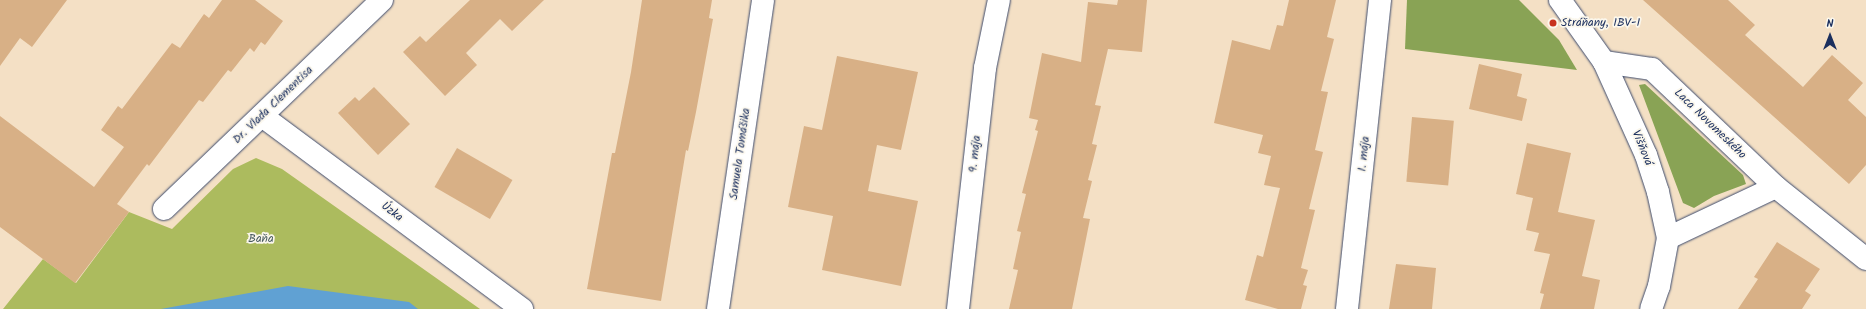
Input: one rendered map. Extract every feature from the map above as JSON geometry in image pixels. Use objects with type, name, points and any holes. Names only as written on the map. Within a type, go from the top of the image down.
[{"type":"street","name":"Dr. Vlada Clementisa","points":[[164,209],[382,0]]},
{"type":"street","name":"Samuela Tomášika","points":[[718,309],[763,0]]},
{"type":"street","name":"9. mája","points":[[958,309],[985,68],[999,0]]},
{"type":"street","name":"1. mája","points":[[1347,309],[1380,0]]},
{"type":"street","points":[[1560,0],[1604,62]]},
{"type":"street","name":"Laca Novomeského","points":[[1604,62],[1652,68],[1776,188],[1866,259]]},
{"type":"street","name":"Višňová","points":[[1604,62],[1646,155],[1664,214],[1668,238],[1659,286],[1650,309]]},
{"type":"street","name":"Úzka","points":[[262,116],[522,309]]},
{"type":"street","points":[[1668,238],[1776,188]]},
{"type":"green space","points":[[1407,0],[1519,0],[1559,40],[1577,70],[1405,49]]},
{"type":"green space","points":[[1645,84],[1743,175],[1746,184],[1714,196],[1694,208],[1683,203],[1639,85]]},
{"type":"green space","name":"Baňa","points":[[256,158],[282,169],[480,309],[3,309],[43,259],[76,283],[129,212],[172,229],[233,169]]},
{"type":"water","points":[[288,286],[409,302],[418,309],[161,309]]},
{"type":"building","points":[[0,0],[67,0],[32,47],[20,38],[0,66]]},
{"type":"building","points":[[222,0],[255,0],[283,21],[265,45],[261,42],[254,52],[250,48],[231,72],[228,70],[203,102],[199,100],[149,166],[147,164],[117,204],[129,212],[75,283],[0,227],[0,116],[94,187],[124,147],[101,130],[118,106],[122,109],[172,43],[180,48],[204,14],[209,18]]},
{"type":"building","points":[[470,0],[544,0],[512,31],[500,19],[466,53],[477,65],[445,96],[403,52],[420,36],[426,42]]},
{"type":"building","points":[[642,0],[712,0],[709,18],[713,19],[688,151],[686,150],[661,301],[587,289],[612,153],[615,153],[631,72]]},
{"type":"building","points":[[1118,0],[1147,0],[1142,52],[1108,49],[1095,105],[1101,106],[1092,144],[1097,145],[1088,180],[1092,181],[1083,218],[1090,219],[1072,309],[1009,309],[1018,270],[1013,269],[1021,232],[1017,231],[1026,194],[1022,193],[1038,131],[1035,130],[1038,120],[1029,118],[1042,53],[1081,62],[1088,2],[1117,5]]},
{"type":"building","points":[[1289,0],[1336,0],[1327,37],[1334,39],[1321,91],[1328,92],[1315,150],[1323,152],[1309,209],[1315,210],[1301,268],[1308,270],[1303,285],[1307,286],[1301,309],[1278,309],[1245,300],[1257,255],[1263,257],[1280,188],[1264,185],[1271,156],[1258,153],[1263,135],[1214,123],[1232,40],[1270,50],[1277,25],[1283,26]]},
{"type":"building","points":[[1643,0],[1728,0],[1755,25],[1745,35],[1803,87],[1832,55],[1863,83],[1848,100],[1866,117],[1866,165],[1849,184]]},
{"type":"building","points":[[837,56],[918,72],[901,150],[877,145],[868,191],[918,201],[901,286],[822,270],[833,216],[788,207],[804,126],[822,130]]},
{"type":"building","points":[[1479,64],[1522,74],[1517,96],[1527,99],[1522,121],[1469,109]]},
{"type":"building","points":[[374,87],[410,124],[378,155],[338,113],[355,97],[359,101]]},
{"type":"building","points":[[1412,117],[1454,121],[1448,185],[1406,182]]},
{"type":"building","points":[[1527,143],[1571,153],[1558,212],[1595,220],[1582,276],[1600,280],[1594,309],[1540,309],[1544,294],[1540,293],[1550,254],[1534,251],[1539,233],[1526,230],[1533,198],[1516,194]]},
{"type":"building","points":[[457,148],[512,180],[490,219],[434,187]]},
{"type":"building","points":[[1777,242],[1820,269],[1805,291],[1811,295],[1802,309],[1738,309],[1758,279],[1754,277]]},
{"type":"building","points":[[1396,264],[1436,268],[1432,309],[1389,309]]},
{"type":"place","name":"Stráňany, IBV-I","points":[[1553,23]]}]
